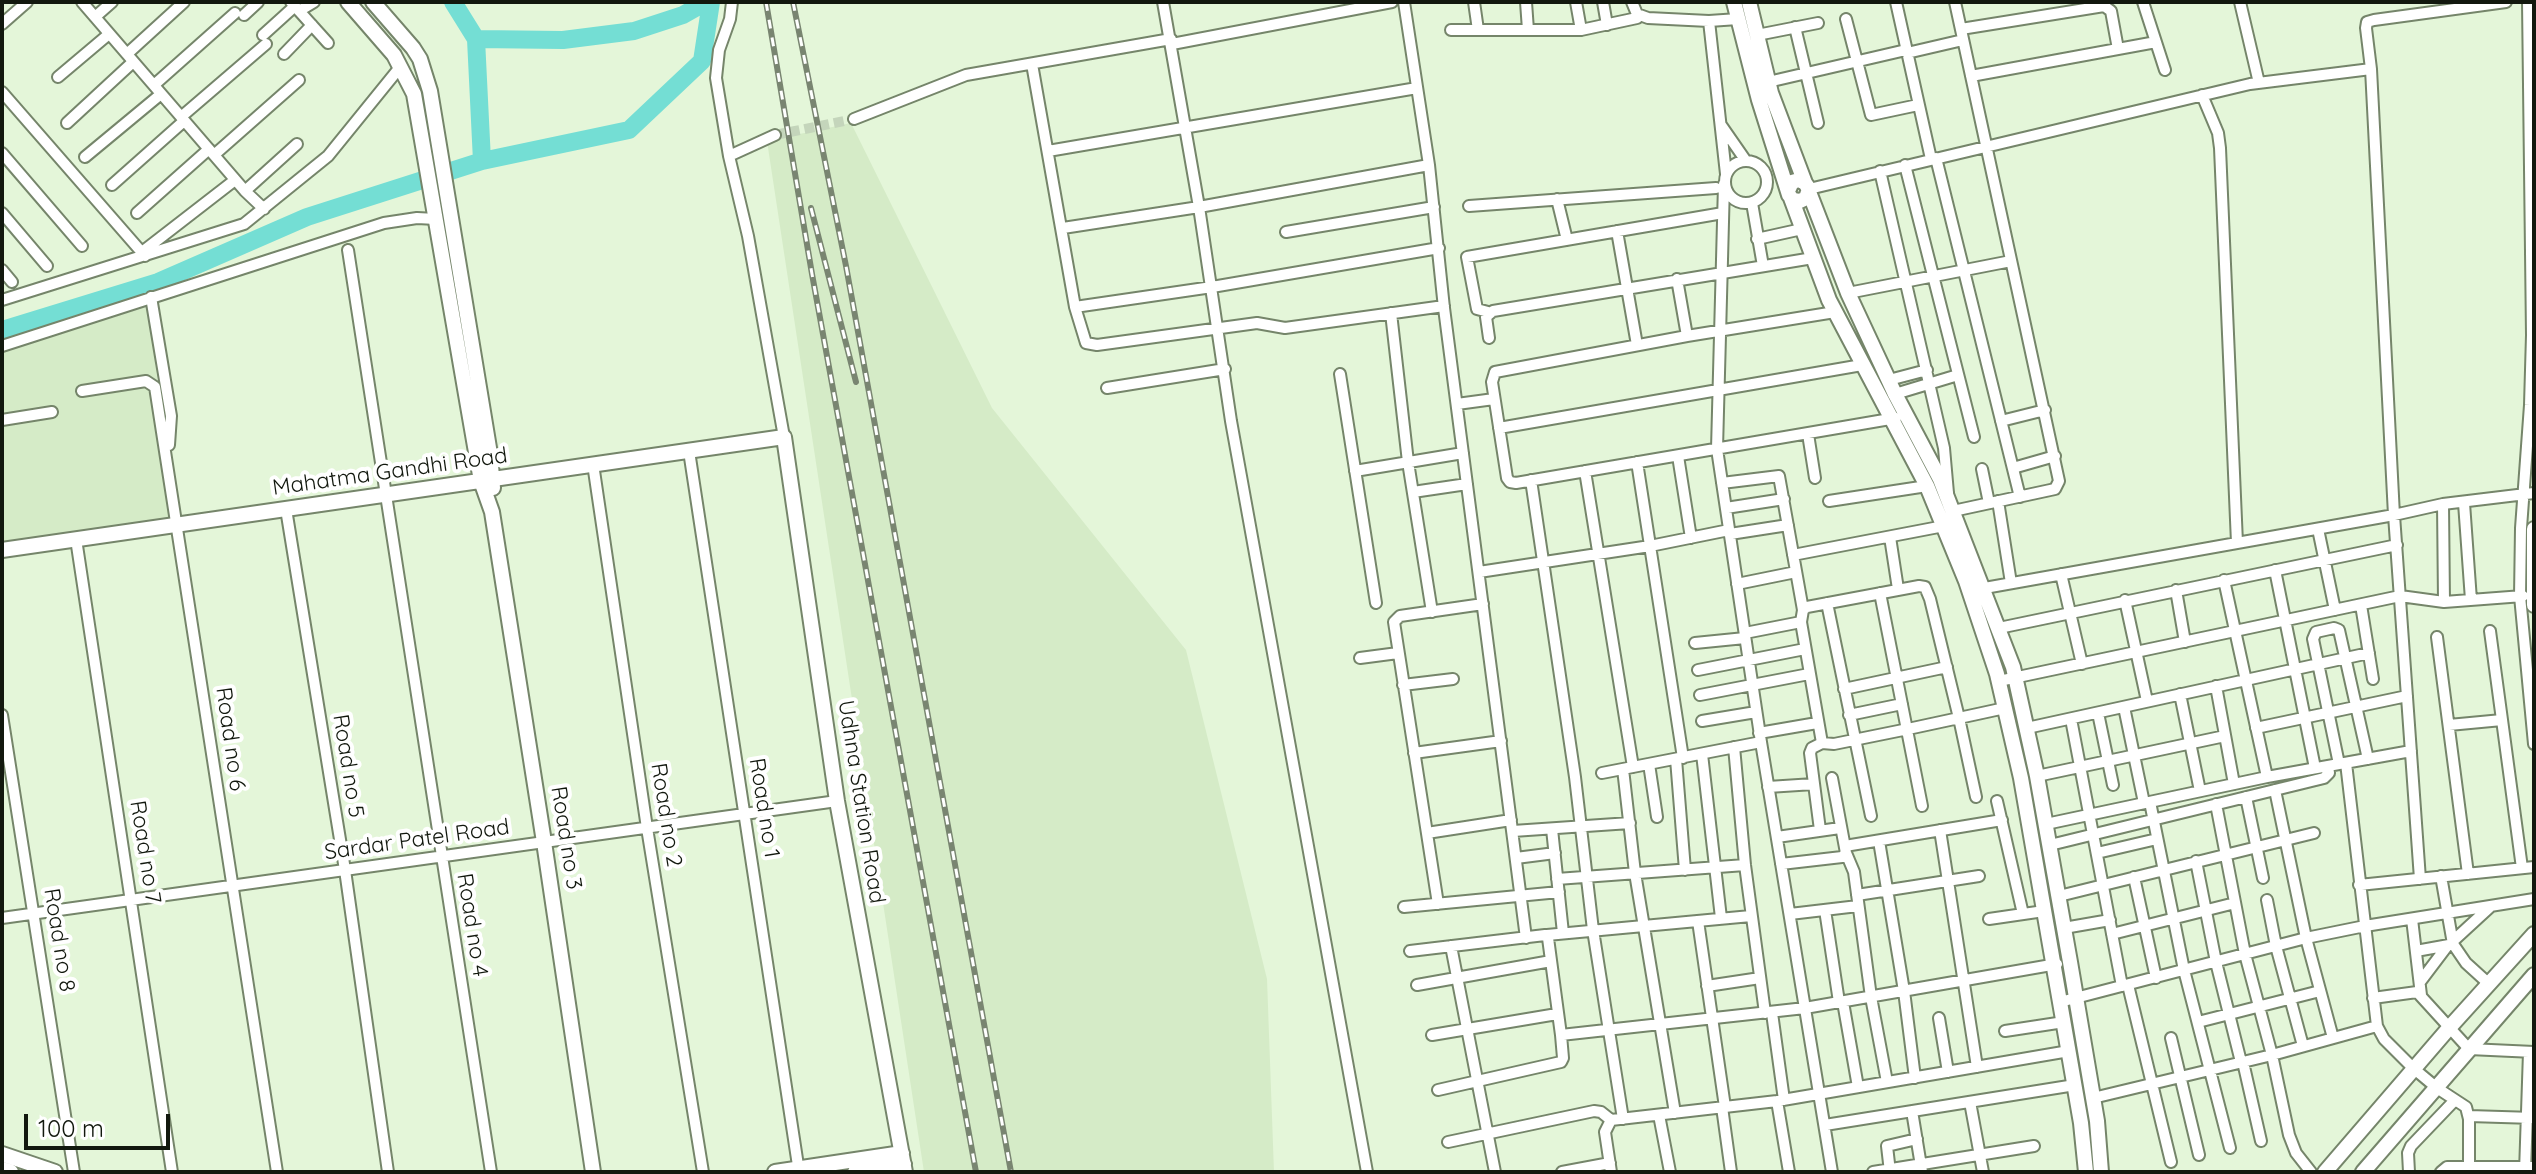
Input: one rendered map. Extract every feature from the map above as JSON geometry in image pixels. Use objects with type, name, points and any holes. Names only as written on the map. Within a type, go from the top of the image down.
[{"type":"street","points":[[2,24],[27,2]]},
{"type":"street","points":[[82,2],[235,180],[264,209]]},
{"type":"street","points":[[95,17],[112,2]]},
{"type":"street","points":[[67,123],[184,2]]},
{"type":"street","points":[[85,157],[239,14],[258,2]]},
{"type":"street","points":[[112,185],[295,7],[314,2]]},
{"type":"street","points":[[348,2],[401,66],[414,94],[440,212]]},
{"type":"street","points":[[373,2],[420,59],[430,91],[440,212]]},
{"type":"street","points":[[732,2],[715,69],[784,437]]},
{"type":"street","points":[[1163,2],[1186,126],[1231,421],[1367,1172]]},
{"type":"street","points":[[854,119],[960,77],[1392,2]]},
{"type":"street","points":[[1404,2],[1429,165],[1444,306],[1526,938]]},
{"type":"street","points":[[1474,2],[1478,30]]},
{"type":"street","points":[[1526,2],[1528,30]]},
{"type":"street","points":[[1576,2],[1581,30]]},
{"type":"street","points":[[1603,2],[1607,25]]},
{"type":"street","points":[[1451,30],[1581,30],[1637,18],[1632,2]]},
{"type":"street","points":[[1896,2],[1918,105],[1965,270],[2020,497]]},
{"type":"street","points":[[1951,505],[1993,502],[2058,486],[2055,456],[1955,2]]},
{"type":"street","points":[[2143,2],[2165,70]]},
{"type":"street","points":[[2240,2],[2259,83]]},
{"type":"street","points":[[2420,879],[2394,515],[2367,22],[2506,2]]},
{"type":"street","points":[[2528,2],[2532,335],[2526,595],[2534,744]]},
{"type":"street","points":[[1748,3],[1738,19],[1759,100],[1813,258],[1835,312],[1927,486],[1976,589],[1999,628],[2016,677],[2077,998],[2101,1172]]},
{"type":"street","points":[[1748,3],[1768,82],[1848,293],[1951,505],[1976,589],[2021,778],[2075,1085],[2086,1172]]},
{"type":"street","points":[[1768,82],[1907,52],[1962,35],[2104,6],[2111,11],[2118,49]]},
{"type":"street","points":[[295,7],[328,43]]},
{"type":"street","points":[[1637,14],[1648,18],[1738,19]]},
{"type":"street","points":[[1846,19],[1871,115],[1918,105]]},
{"type":"street","points":[[1709,21],[1720,124],[1723,213],[1717,449],[1756,712],[1832,1172]]},
{"type":"street","points":[[1757,35],[1818,23]]},
{"type":"street","points":[[284,54],[312,25]]},
{"type":"street","points":[[1795,27],[1818,123]]},
{"type":"street","points":[[58,77],[109,34]]},
{"type":"street","points":[[1971,76],[2156,42]]},
{"type":"street","points":[[1032,64],[1075,307],[1084,340],[1089,344],[1257,323],[1285,328],[1444,306]]},
{"type":"street","points":[[2,300],[244,224],[328,156],[401,66]]},
{"type":"street","points":[[1766,190],[1800,201],[1808,188],[2202,95],[2259,83],[2371,69]]},
{"type":"street","points":[[137,213],[299,80]]},
{"type":"street","points":[[1048,151],[1417,88]]},
{"type":"street","points":[[2,92],[143,254]]},
{"type":"street","points":[[2202,95],[2218,133],[2220,148],[2237,543]]},
{"type":"street","points":[[1720,124],[1746,161]]},
{"type":"street","points":[[729,156],[775,135]]},
{"type":"street","points":[[245,191],[297,144]]},
{"type":"street","points":[[2,153],[82,246]]},
{"type":"street","points":[[1746,161],[1759,165],[1768,181],[1761,198],[1743,204],[1727,193],[1722,182],[1731,166],[1746,161]]},
{"type":"street","points":[[1063,228],[1429,165]]},
{"type":"street","points":[[1905,165],[1974,437]]},
{"type":"street","points":[[1880,171],[1944,448],[1951,505]]},
{"type":"street","points":[[143,254],[235,180]]},
{"type":"street","points":[[1469,206],[1722,182]]},
{"type":"street","points":[[1557,199],[1567,240]]},
{"type":"street","points":[[1752,203],[1763,266]]},
{"type":"street","points":[[1286,232],[1434,207]]},
{"type":"street","points":[[2,346],[384,223],[440,212]]},
{"type":"street","name":"Road no 3","points":[[440,212],[487,480],[593,1172]]},
{"type":"street","points":[[2,213],[47,266]]},
{"type":"street","points":[[1723,213],[1467,257],[1477,309],[1488,312],[1813,258]]},
{"type":"street","points":[[1757,239],[1802,229]]},
{"type":"street","points":[[1617,231],[1637,345]]},
{"type":"street","points":[[1075,307],[1439,248]]},
{"type":"street","name":"Road no 4","points":[[348,250],[491,1172]]},
{"type":"street","points":[[1848,293],[2011,261]]},
{"type":"street","points":[[2,270],[12,282]]},
{"type":"street","points":[[1677,279],[1687,336]]},
{"type":"street","points":[[151,297],[171,416],[167,457]]},
{"type":"street","points":[[1488,312],[1489,338]]},
{"type":"street","points":[[1835,312],[1495,372],[1492,382],[1507,478],[1516,483],[1891,420],[1906,414]]},
{"type":"street","points":[[1391,313],[1408,462],[1432,612]]},
{"type":"street","points":[[1499,428],[1862,365]]},
{"type":"street","points":[[1107,388],[1225,369]]},
{"type":"street","points":[[1889,380],[1927,370]]},
{"type":"street","points":[[1340,374],[1376,603]]},
{"type":"street","points":[[1895,394],[1958,375]]},
{"type":"street","name":"Road no 6","points":[[82,391],[146,381],[155,387],[277,1172]]},
{"type":"street","points":[[1457,404],[1494,399]]},
{"type":"street","points":[[2001,421],[2045,410]]},
{"type":"street","points":[[2,420],[52,412]]},
{"type":"street","points":[[1808,434],[1815,478]]},
{"type":"street","name":"Mahatma Gandhi Road","points":[[2,550],[784,437]]},
{"type":"street","name":"Udhna Station Road","points":[[784,437],[837,801],[904,1163]]},
{"type":"street","name":"Road no 1","points":[[689,451],[799,1170]]},
{"type":"street","points":[[1355,471],[1463,453]]},
{"type":"street","points":[[1678,456],[1691,538]]},
{"type":"street","points":[[2013,468],[2055,456]]},
{"type":"street","points":[[1637,462],[1680,758],[1685,870]]},
{"type":"street","name":"Road no 2","points":[[593,464],[647,828],[703,1172]]},
{"type":"street","points":[[1982,469],[1993,502],[2011,583]]},
{"type":"street","points":[[1585,471],[1628,768],[1635,873],[1675,1113]]},
{"type":"street","points":[[1722,483],[1776,475],[1780,479],[1822,743]]},
{"type":"street","points":[[1531,480],[1593,930],[1623,1119]]},
{"type":"street","points":[[1413,492],[1467,484]]},
{"type":"street","points":[[1829,501],[1927,486]]},
{"type":"street","points":[[1976,589],[2443,504],[2529,494]]},
{"type":"street","points":[[1726,508],[1784,499]]},
{"type":"street","points":[[2464,503],[2471,600]]},
{"type":"street","points":[[2443,504],[2444,602]]},
{"type":"street","name":"Road no 5","points":[[286,509],[345,870],[388,1172]]},
{"type":"street","points":[[1479,572],[1788,525]]},
{"type":"street","points":[[1793,555],[1944,526]]},
{"type":"street","points":[[2318,529],[2335,610]]},
{"type":"street","points":[[2534,529],[2526,595],[2534,605]]},
{"type":"street","points":[[1890,537],[1898,589]]},
{"type":"street","name":"Road no 7","points":[[76,539],[172,1172]]},
{"type":"street","points":[[1999,628],[2397,545]]},
{"type":"street","points":[[2275,570],[2315,768]]},
{"type":"street","points":[[1737,584],[1796,572]]},
{"type":"street","points":[[2061,574],[2082,664]]},
{"type":"street","points":[[2224,580],[2267,777]]},
{"type":"street","points":[[1695,643],[1745,636],[1802,616],[1827,603],[1919,586],[1928,591],[1976,797]]},
{"type":"street","points":[[2176,590],[2185,642]]},
{"type":"street","points":[[1880,593],[1922,806]]},
{"type":"street","points":[[1999,681],[2400,596],[2444,602],[2526,595]]},
{"type":"street","points":[[2125,600],[2147,701]]},
{"type":"street","points":[[1827,603],[1871,816]]},
{"type":"street","points":[[1438,904],[1394,627],[1396,618],[1483,604]]},
{"type":"street","points":[[2361,605],[2373,679]]},
{"type":"street","points":[[2368,759],[2339,630],[2334,628],[2316,632],[2313,639],[2359,885],[2377,1026],[2384,1039],[2413,1068],[2466,1107],[2469,1116],[2469,1169]]},
{"type":"street","points":[[2490,631],[2522,868]]},
{"type":"street","points":[[2437,637],[2468,874]]},
{"type":"street","points":[[1698,670],[1805,649]]},
{"type":"street","points":[[1360,658],[1398,653]]},
{"type":"street","points":[[2027,728],[2369,653]]},
{"type":"street","points":[[1844,689],[1947,667]]},
{"type":"street","points":[[1700,695],[1809,674]]},
{"type":"street","points":[[1403,685],[1453,679]]},
{"type":"street","points":[[2216,686],[2234,784]]},
{"type":"street","points":[[2180,694],[2200,791]]},
{"type":"street","points":[[2256,728],[2407,696]]},
{"type":"street","points":[[1849,715],[1902,704]]},
{"type":"street","points":[[2124,707],[2134,755],[2154,820],[2184,970],[2230,1148]]},
{"type":"street","points":[[1820,830],[1810,753],[1812,748],[1822,743],[1908,729],[2005,708]]},
{"type":"street","points":[[1702,721],[1756,712]]},
{"type":"street","points":[[2098,713],[2113,785]]},
{"type":"street","name":"Road no 8","points":[[2,715],[74,1172]]},
{"type":"street","points":[[2071,719],[2112,934],[2171,1162]]},
{"type":"street","points":[[2449,725],[2502,720]]},
{"type":"street","points":[[1602,773],[1734,747],[1817,723]]},
{"type":"street","points":[[2037,776],[2225,736]]},
{"type":"street","points":[[1414,753],[1501,741]]},
{"type":"street","points":[[1734,747],[1751,916],[1781,1100],[1789,1172]]},
{"type":"street","points":[[2046,824],[2267,777],[2411,751]]},
{"type":"street","points":[[1702,754],[1721,918]]},
{"type":"street","points":[[1649,764],[1657,817]]},
{"type":"street","points":[[2050,845],[2324,778],[2338,764]]},
{"type":"street","points":[[1832,778],[1840,828],[1853,866],[1871,997],[1887,1082]]},
{"type":"street","points":[[1768,787],[1814,784]]},
{"type":"street","points":[[2275,790],[2306,938],[2333,1038]]},
{"type":"street","points":[[2246,797],[2263,878]]},
{"type":"street","name":"Sardar Patel Road","points":[[2,918],[837,801]]},
{"type":"street","points":[[1997,801],[2023,914]]},
{"type":"street","points":[[2216,804],[2245,954],[2292,1143],[2311,1172]]},
{"type":"street","points":[[1781,864],[1842,857],[1846,850],[1879,841],[2002,820]]},
{"type":"street","points":[[1427,833],[1512,826],[1552,829],[1630,823]]},
{"type":"street","points":[[1777,837],[1840,828]]},
{"type":"street","points":[[1552,829],[1563,933]]},
{"type":"street","points":[[1940,830],[1977,1067]]},
{"type":"street","points":[[2059,896],[2314,833]]},
{"type":"street","points":[[2097,853],[2157,839]]},
{"type":"street","points":[[1879,841],[1915,1078]]},
{"type":"street","points":[[1516,858],[1555,853]]},
{"type":"street","points":[[2196,861],[2216,962],[2261,1141]]},
{"type":"street","points":[[1557,879],[1745,865]]},
{"type":"street","points":[[2359,885],[2534,867]]},
{"type":"street","points":[[1790,914],[1825,910],[1886,891],[1979,876]]},
{"type":"street","points":[[2441,876],[2451,943],[2466,963],[2488,983]]},
{"type":"street","points":[[2134,877],[2156,978]]},
{"type":"street","points":[[1404,907],[1559,892]]},
{"type":"street","points":[[2060,1002],[2306,938],[2534,899]]},
{"type":"street","points":[[2267,900],[2303,1046]]},
{"type":"street","points":[[2112,934],[2235,903]]},
{"type":"street","points":[[2420,982],[2451,943],[2491,906]]},
{"type":"street","points":[[1825,910],[1858,1087]]},
{"type":"street","points":[[1989,919],[2044,911]]},
{"type":"street","points":[[1410,951],[1751,916]]},
{"type":"street","points":[[2412,919],[2421,995]]},
{"type":"street","points":[[2064,928],[2110,920]]},
{"type":"street","points":[[1698,921],[1731,1172]]},
{"type":"street","points":[[2325,1172],[2413,1068],[2534,934]]},
{"type":"street","points":[[1438,1090],[1561,1062],[1561,1035],[1547,935]]},
{"type":"street","points":[[2416,951],[2451,943]]},
{"type":"street","points":[[1451,946],[1495,1172]]},
{"type":"street","points":[[1417,985],[1551,961]]},
{"type":"street","points":[[1561,1035],[1805,1008],[2070,962]]},
{"type":"street","points":[[2363,1172],[2534,975]]},
{"type":"street","points":[[1707,986],[1760,978]]},
{"type":"street","points":[[2198,1022],[2320,991]]},
{"type":"street","points":[[2373,998],[2412,992],[2421,995],[2469,1049],[2531,1052],[2528,1169],[2447,1167],[2441,1172]]},
{"type":"street","points":[[1432,1035],[1557,1014]]},
{"type":"street","points":[[1939,1018],[1948,1072]]},
{"type":"street","points":[[2005,1031],[2064,1022]]},
{"type":"street","points":[[2093,1098],[2377,1026]]},
{"type":"street","points":[[2171,1038],[2199,1155]]},
{"type":"street","points":[[1448,1142],[1594,1111],[1611,1120],[1781,1100],[2069,1051]]},
{"type":"street","points":[[1825,1125],[2075,1085]]},
{"type":"street","points":[[2409,1172],[2408,1153],[2411,1146],[2455,1100]]},
{"type":"street","points":[[1970,1102],[1983,1172]]},
{"type":"street","points":[[1912,1111],[1922,1168]]},
{"type":"street","points":[[1659,1115],[1670,1172]]},
{"type":"street","points":[[2469,1116],[2530,1118]]},
{"type":"street","points":[[1562,1172],[1610,1167],[1605,1132],[1611,1120]]},
{"type":"street","points":[[1890,1171],[1887,1146],[1917,1139]]},
{"type":"street","points":[[1873,1172],[1922,1168],[2034,1146]]},
{"type":"street","points":[[2,1154],[55,1172]]},
{"type":"street","points":[[775,1172],[904,1163]]},
{"type":"street","points":[[855,1172],[904,1163]]},
{"type":"street","points":[[2,1169],[11,1172]]},
{"type":"shaded area","points":[[851,123],[992,408],[1186,650],[1267,979],[1274,1172],[924,1172],[767,141]]},
{"type":"shaded area","points":[[148,301],[174,520],[2,546],[2,349]]},
{"type":"waterway","points":[[453,2],[476,39],[563,40],[634,31],[683,15],[706,2]]},
{"type":"waterway","points":[[2,330],[158,282],[307,217],[482,161],[629,130],[702,61],[711,2]]},
{"type":"waterway","points":[[476,39],[482,161]]},
{"type":"tunnel","points":[[775,135],[854,119]]},
{"type":"railway","points":[[766,2],[812,274],[976,1172]]},
{"type":"railway","points":[[793,2],[846,266],[1011,1172]]},
{"type":"railway","points":[[811,208],[856,382]]}]
